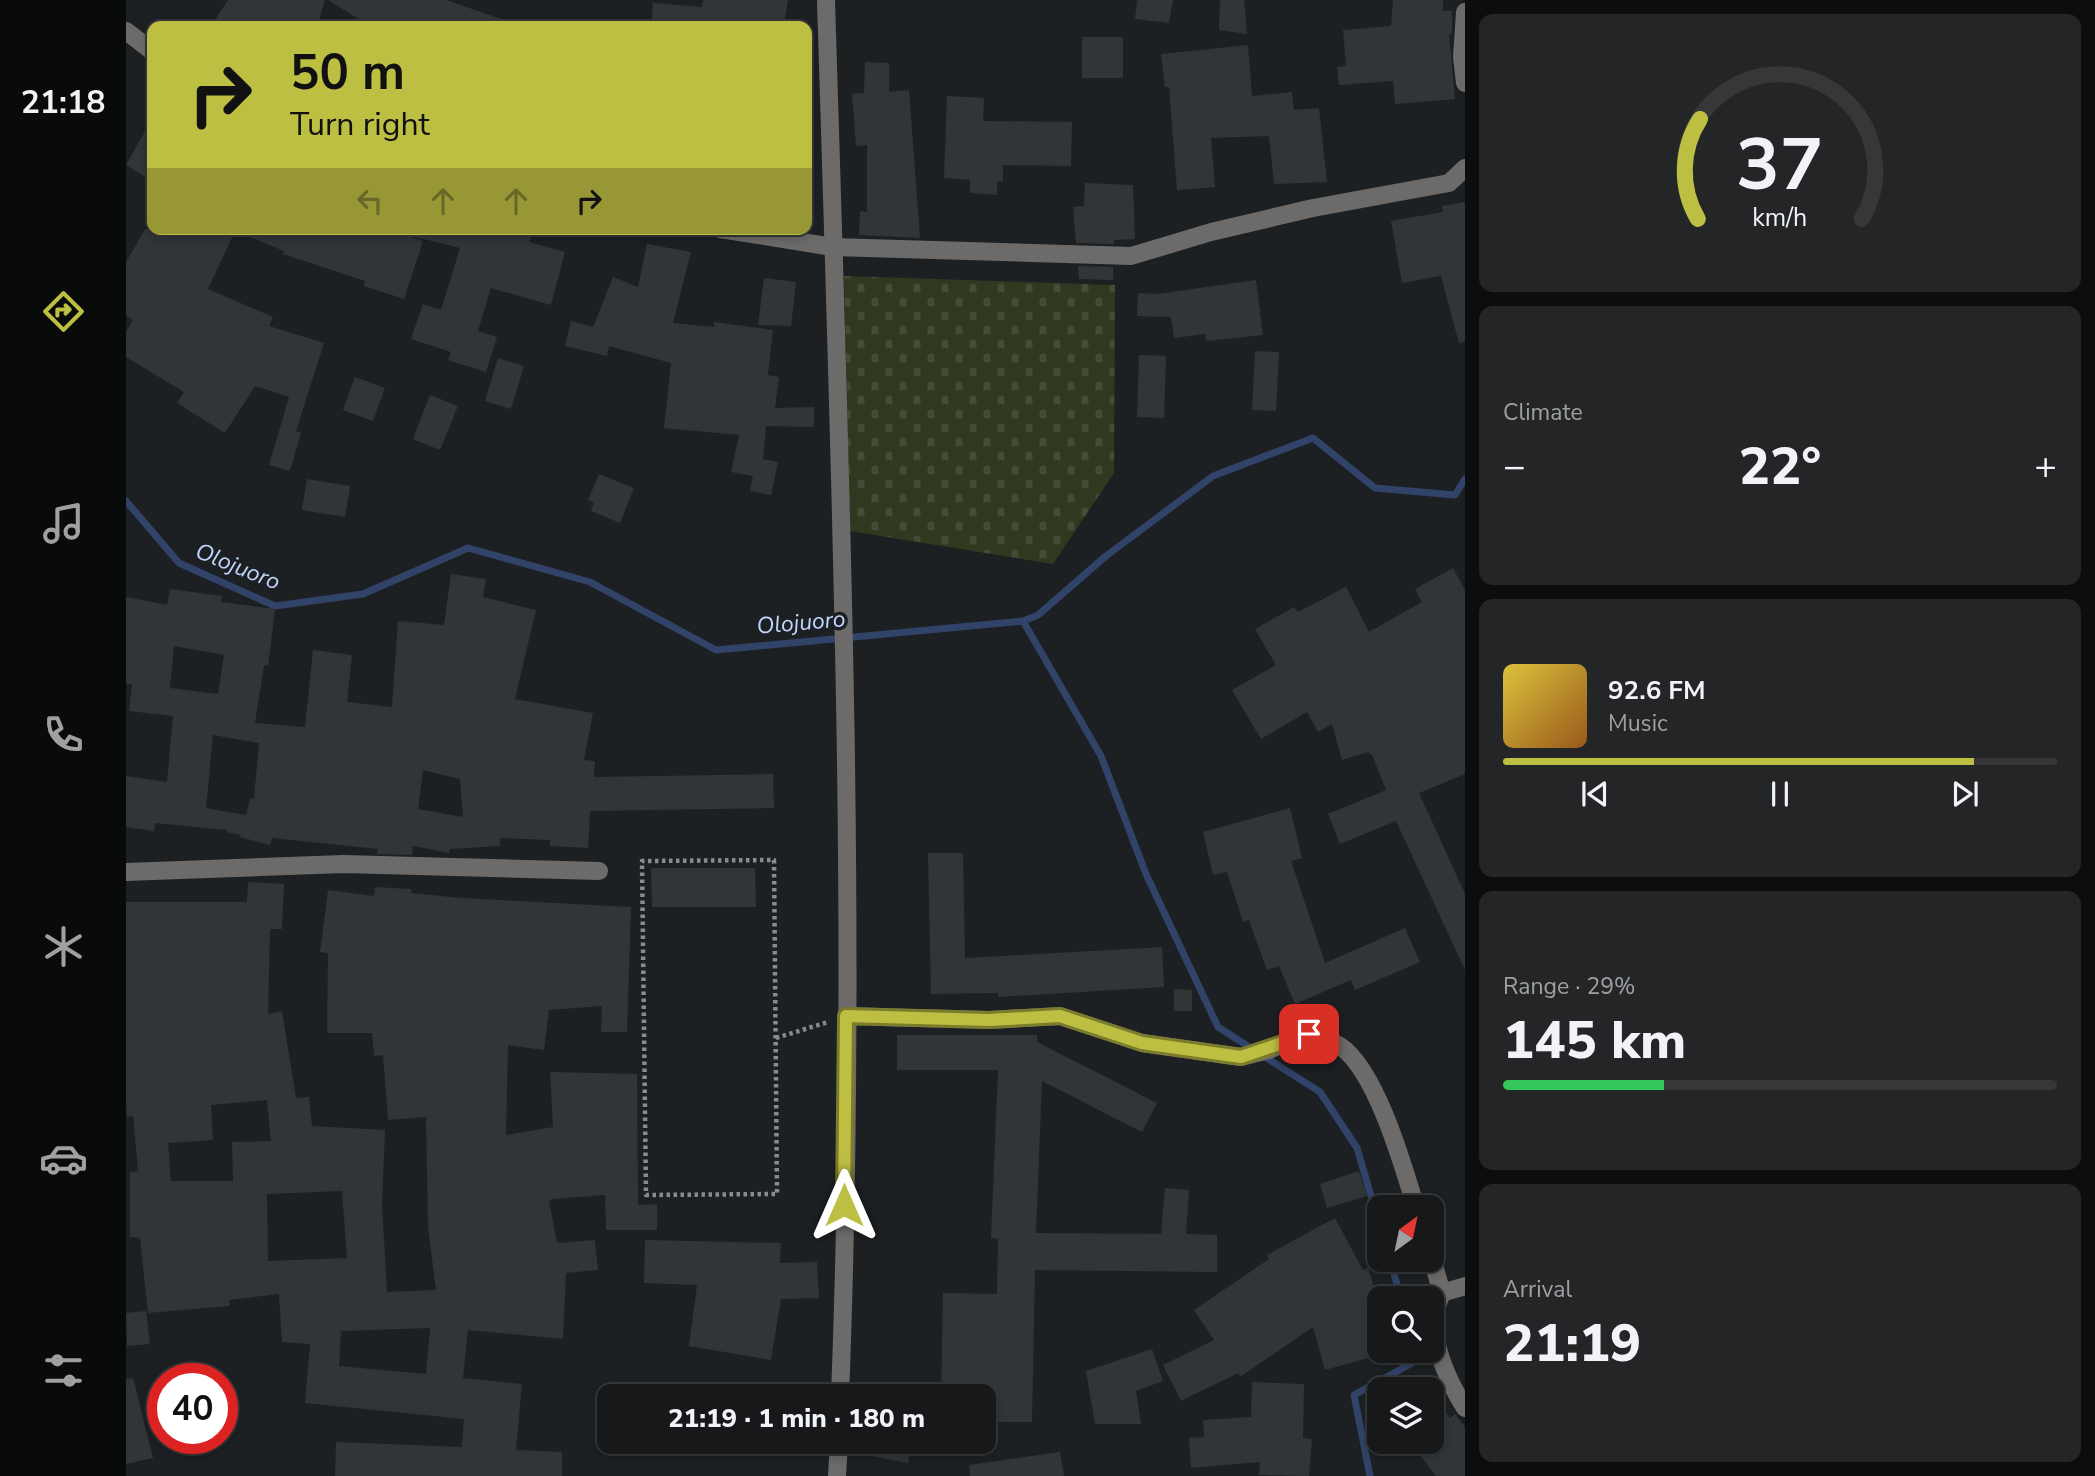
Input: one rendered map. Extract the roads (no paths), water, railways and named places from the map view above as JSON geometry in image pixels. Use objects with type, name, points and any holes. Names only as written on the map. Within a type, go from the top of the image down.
[{"type":"street","points":[[826,0],[844,644],[846,1016],[840,1384]]},
{"type":"street","points":[[1465,12],[1462,57],[1465,83]]},
{"type":"street","points":[[126,31],[147,47]]},
{"type":"street","points":[[758,235],[833,247],[1131,256],[1211,232],[1313,208],[1449,183],[1465,168]]},
{"type":"street","points":[[126,872],[343,864],[599,871]]},
{"type":"street","points":[[846,1016],[989,1020],[1060,1016],[1142,1043],[1241,1057],[1269,1050],[1309,1034],[1340,1046],[1363,1070],[1397,1146],[1412,1195]]},
{"type":"street","points":[[1444,1292],[1465,1286]]},
{"type":"street","points":[[1442,1363],[1453,1389],[1465,1408]]},
{"type":"street","points":[[837,1476],[838,1454]]},
{"type":"waterway","name":"Olojuoro","points":[[126,501],[179,563],[275,606],[363,594],[468,548],[590,582],[716,650],[1023,621],[1038,615],[1106,556],[1213,476],[1313,438],[1375,488],[1455,495],[1465,479]]},
{"type":"waterway","points":[[1023,621],[1101,756],[1146,874],[1218,1027],[1320,1092],[1357,1148],[1371,1195]]},
{"type":"waterway","points":[[1393,1272],[1398,1286]]},
{"type":"waterway","points":[[1370,1476],[1354,1395],[1412,1363]]}]
